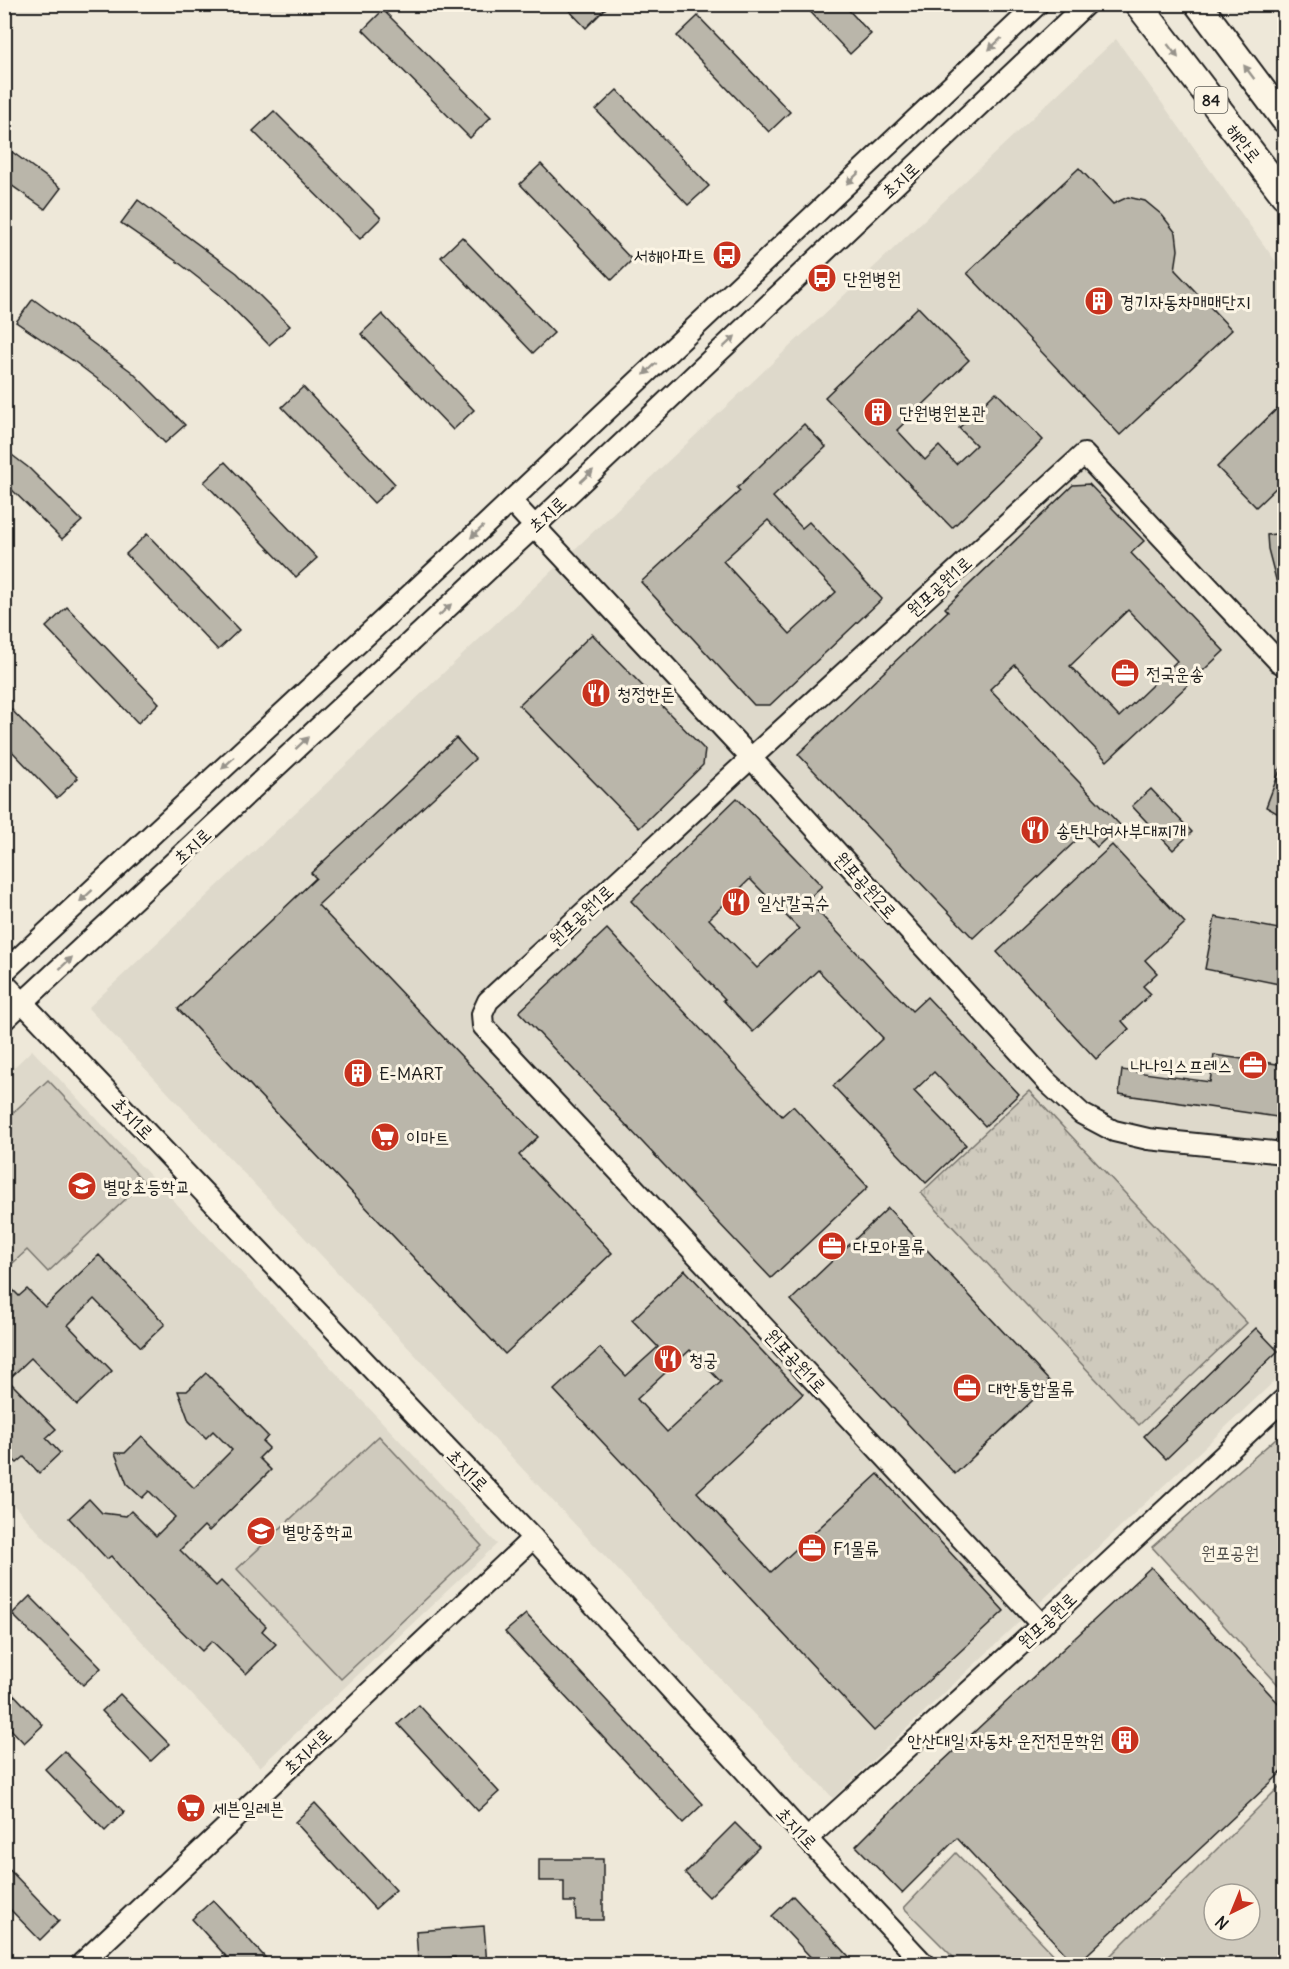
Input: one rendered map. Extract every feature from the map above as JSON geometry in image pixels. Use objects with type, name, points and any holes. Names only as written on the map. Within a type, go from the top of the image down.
[{"type":"main road","name":"해안로","points":[[1138,4],[1284,195]]},
{"type":"main road","name":"84","points":[[1198,4],[1284,119]]},
{"type":"main road","points":[[1215,4],[1220,34]]},
{"type":"street","name":"초지로","points":[[4,972],[510,501],[1038,4]]},
{"type":"street","name":"초지로","points":[[4,1020],[534,526],[1086,4]]},
{"type":"street","name":"원포공원1로","points":[[1042,1625],[483,1026],[482,1014],[488,1002],[1084,454],[1279,662],[1284,664]]},
{"type":"street","name":"원포공원2로","points":[[510,501],[751,758],[1047,1083],[1082,1114],[1114,1131],[1148,1139],[1284,1153]]},
{"type":"street","name":"초지1로","points":[[4,983],[533,1538],[924,1965]]},
{"type":"street","name":"원포공원로","points":[[807,1839],[1042,1625],[1284,1399]]},
{"type":"street","name":"초지서로","points":[[81,1965],[533,1538]]},
{"type":"shaded area","points":[[1116,39],[1284,273],[1284,1372],[833,1798],[88,1008]]},
{"type":"shaded area","name":"별망중학교","points":[[32,1050],[497,1544],[260,1767],[5,1496],[5,1076]]},
{"type":"green space","points":[[48,1080],[144,1182],[48,1272],[27,1250],[13,1263],[5,1254],[4,1121]]},
{"type":"green space","points":[[1029,1091],[1247,1323],[1139,1425],[921,1193]]},
{"type":"green space","name":"원포공원","points":[[1284,1431],[1284,1691],[1152,1547]]},
{"type":"green space","points":[[379,1436],[482,1546],[341,1679],[237,1569]]},
{"type":"green space","points":[[1284,1782],[1284,1964],[1102,1964]]},
{"type":"green space","points":[[956,1853],[1063,1964],[960,1964],[904,1908]]},
{"type":"building","points":[[563,4],[610,4],[586,28]]},
{"type":"building","points":[[803,4],[843,4],[871,34],[850,54]]},
{"type":"building","points":[[383,10],[491,117],[470,138],[363,30]]},
{"type":"building","points":[[698,16],[790,112],[769,132],[677,36]]},
{"type":"building","points":[[617,90],[709,186],[688,205],[596,110]]},
{"type":"building","points":[[274,111],[381,218],[360,239],[253,131]]},
{"type":"building","points":[[4,146],[61,188],[45,209],[4,180]]},
{"type":"building","points":[[541,164],[632,260],[612,280],[520,184]]},
{"type":"building","name":"경기자동차매매단지","points":[[1079,168],[1113,204],[1128,197],[1145,201],[1162,215],[1176,233],[1178,250],[1175,270],[1232,330],[1120,435],[967,273]]},
{"type":"building","points":[[138,200],[237,273],[290,326],[269,345],[220,295],[121,223]]},
{"type":"building","points":[[462,237],[554,333],[533,353],[441,257]]},
{"type":"building","points":[[33,299],[132,372],[185,425],[165,443],[116,393],[16,322]]},
{"type":"building","name":"단원병원본관","points":[[918,307],[969,360],[897,430],[925,460],[939,446],[956,464],[976,445],[959,428],[996,392],[1043,440],[952,528],[825,397]]},
{"type":"building","points":[[382,314],[474,410],[453,430],[361,334]]},
{"type":"building","points":[[303,387],[395,484],[374,503],[282,407]]},
{"type":"building","points":[[1284,402],[1284,480],[1256,507],[1217,467]]},
{"type":"building","points":[[804,424],[826,447],[773,497],[802,528],[809,522],[882,599],[770,705],[754,705],[641,582],[740,491],[737,488]],"holes":[[[768,520],[836,592],[790,634],[723,561]]]},
{"type":"building","points":[[4,449],[29,468],[82,521],[62,539],[4,482]]},
{"type":"building","points":[[225,462],[317,558],[296,577],[204,482]]},
{"type":"building","points":[[1089,484],[1144,541],[1131,553],[1224,651],[1107,761],[1015,665],[990,689],[1120,825],[1097,847],[1084,833],[973,938],[798,754],[948,611],[945,608],[1073,485]],"holes":[[[1128,610],[1177,661],[1119,717],[1070,666]]]},
{"type":"building","points":[[1284,533],[1284,594],[1280,595],[1268,549],[1267,535]]},
{"type":"building","points":[[147,534],[239,630],[218,650],[126,554]]},
{"type":"building","points":[[67,607],[159,703],[138,723],[46,627]]},
{"type":"building","points":[[592,634],[705,750],[703,765],[639,828],[519,705]]},
{"type":"building","points":[[4,702],[78,778],[57,798],[4,743]]},
{"type":"building","name":"E-MART","points":[[456,738],[475,759],[318,905],[538,1137],[519,1155],[612,1253],[505,1354],[178,1009],[316,878],[311,873]]},
{"type":"building","points":[[1284,763],[1284,817],[1266,807]]},
{"type":"building","points":[[1151,789],[1192,832],[1173,850],[1132,806]]},
{"type":"building","points":[[737,798],[822,886],[807,900],[912,1011],[927,997],[1019,1094],[985,1126],[934,1072],[914,1091],[966,1145],[926,1183],[833,1086],[883,1038],[818,970],[753,1032],[723,1000],[725,999],[631,901]],"holes":[[[750,879],[799,929],[757,968],[709,919]]]},
{"type":"building","points":[[1112,845],[1185,923],[1145,960],[1157,973],[1143,986],[1151,994],[1122,1021],[1129,1029],[1096,1059],[997,952]]},
{"type":"building","points":[[1215,917],[1284,930],[1284,985],[1205,969]]},
{"type":"building","points":[[607,929],[782,1116],[793,1106],[868,1187],[771,1278],[519,1012]]},
{"type":"building","points":[[1214,1055],[1284,1065],[1284,1118],[1119,1094],[1122,1070],[1210,1082]]},
{"type":"building","points":[[888,1208],[1051,1383],[955,1474],[791,1300]]},
{"type":"building","points":[[99,1255],[165,1324],[141,1347],[94,1299],[68,1325],[112,1371],[77,1405],[31,1358],[8,1380],[56,1429],[46,1438],[60,1453],[39,1473],[24,1457],[17,1463],[4,1451],[4,1281],[19,1296],[27,1289],[45,1307]]},
{"type":"building","points":[[685,1270],[803,1394],[697,1492],[771,1572],[878,1474],[1004,1611],[874,1731],[554,1390],[600,1348],[626,1376],[658,1347],[632,1320]],"holes":[[[690,1350],[721,1382],[667,1432],[637,1399]]]},
{"type":"building","points":[[1256,1328],[1278,1351],[1166,1459],[1144,1436]]},
{"type":"building","name":"별망중학교","points":[[206,1373],[268,1436],[263,1442],[269,1448],[259,1458],[271,1470],[209,1531],[204,1526],[180,1550],[216,1586],[221,1581],[266,1626],[262,1631],[276,1644],[246,1674],[212,1641],[202,1651],[140,1590],[111,1556],[107,1559],[69,1518],[89,1499],[102,1513],[126,1516],[131,1511],[156,1536],[175,1517],[149,1491],[142,1498],[127,1484],[115,1453],[125,1453],[142,1436],[194,1488],[232,1450],[213,1431],[206,1438],[189,1421],[178,1391],[187,1391]]},
{"type":"building","name":"안산대일 자동차 운전전문학원","points":[[1151,1567],[1284,1709],[1284,1770],[1076,1965],[957,1838],[902,1893],[856,1846],[912,1790]]},
{"type":"building","points":[[30,1596],[101,1668],[83,1685],[12,1614]]},
{"type":"building","points":[[526,1614],[703,1804],[683,1823],[505,1632]]},
{"type":"building","points":[[4,1684],[43,1725],[24,1743],[4,1722]]},
{"type":"building","points":[[120,1694],[169,1744],[151,1761],[102,1711]]},
{"type":"building","points":[[419,1705],[499,1792],[478,1811],[398,1724]]},
{"type":"building","points":[[64,1751],[124,1812],[105,1831],[45,1769]]},
{"type":"building","points":[[315,1803],[396,1890],[375,1909],[295,1822]]},
{"type":"building","points":[[735,1823],[759,1847],[709,1897],[685,1873]]},
{"type":"building","points":[[539,1859],[603,1859],[603,1920],[576,1920],[575,1902],[564,1902],[564,1881],[539,1881]]},
{"type":"building","points":[[4,1864],[59,1921],[40,1940],[4,1903]]},
{"type":"building","points":[[793,1896],[857,1965],[818,1965],[772,1916]]},
{"type":"building","points":[[213,1900],[272,1965],[234,1965],[192,1919]]},
{"type":"building","points":[[484,1926],[487,1965],[456,1965],[455,1957],[418,1960],[416,1931]]},
{"type":"place","name":"서해아파트","points":[[727,255]]},
{"type":"place","name":"단원병원","points":[[822,278]]},
{"type":"place","name":"경기자동차매매단지","points":[[1099,301]]},
{"type":"place","name":"단원병원본관","points":[[878,412]]},
{"type":"place","name":"전국운송","points":[[1125,673]]},
{"type":"place","name":"청정한돈","points":[[596,693]]},
{"type":"place","name":"송탄나여사부대찌개","points":[[1035,830]]},
{"type":"place","name":"일산칼국수","points":[[736,902]]},
{"type":"place","name":"나나익스프레스","points":[[1253,1065]]},
{"type":"place","name":"E-MART","points":[[358,1073]]},
{"type":"place","name":"이마트","points":[[385,1137]]},
{"type":"place","name":"별망초등학교","points":[[82,1186]]},
{"type":"place","name":"다모아물류","points":[[832,1246]]},
{"type":"place","name":"청궁","points":[[668,1359]]},
{"type":"place","name":"대한통합물류","points":[[967,1388]]},
{"type":"place","name":"별망중학교","points":[[261,1531]]},
{"type":"place","name":"F1물류","points":[[812,1548]]},
{"type":"place","name":"안산대일 자동차 운전전문학원","points":[[1125,1740]]},
{"type":"place","name":"세븐일레븐","points":[[191,1808]]}]
